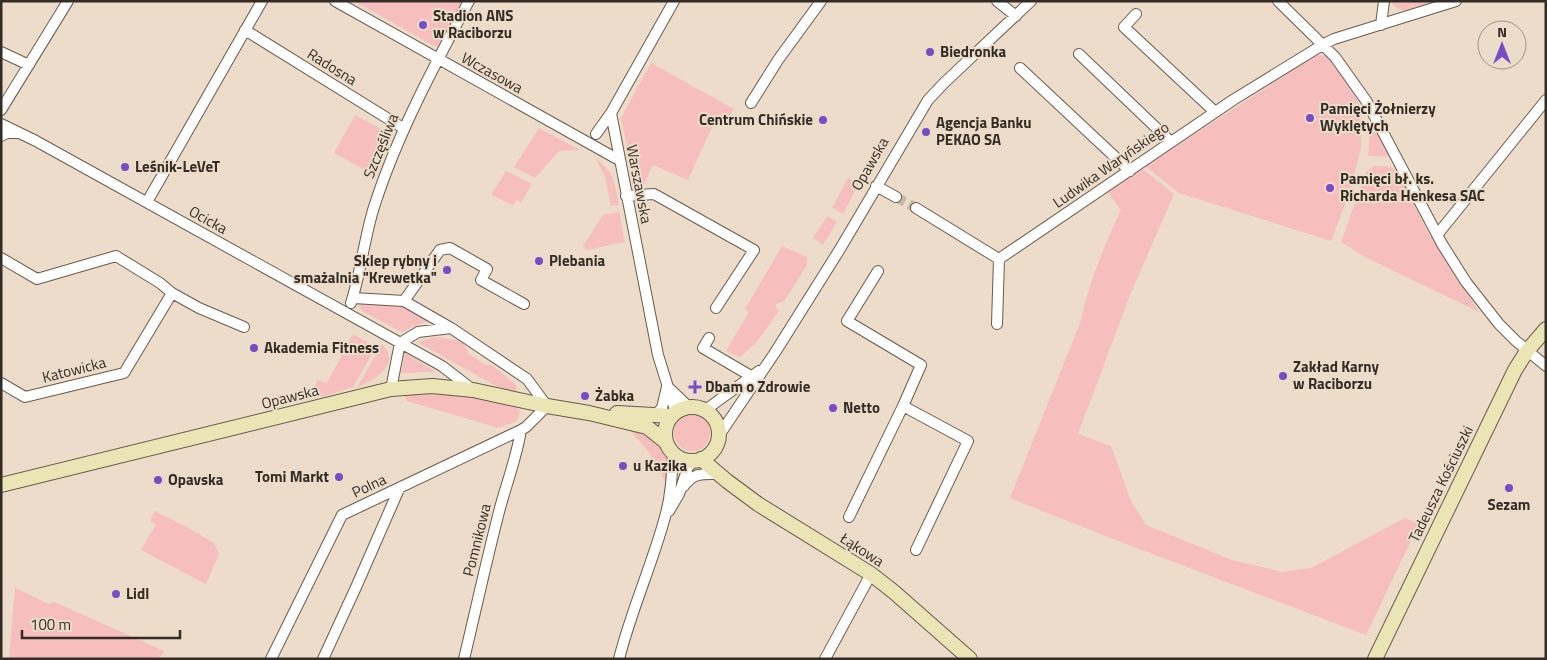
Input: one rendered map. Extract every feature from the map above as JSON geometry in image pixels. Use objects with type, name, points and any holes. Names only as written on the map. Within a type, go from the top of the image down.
[{"type":"main road","name":"Tadeusza Kościuszki","points":[[1375,659],[1515,370],[1546,328]]},
{"type":"main road","name":"Opawska","points":[[1,485],[391,389],[432,386],[473,390],[589,413],[647,427],[670,448]]},
{"type":"main road","points":[[716,443],[709,454],[698,460],[684,460],[670,448],[666,429],[674,415],[697,409],[715,422],[716,443],[723,478]]},
{"type":"main road","name":"Opawska","points":[[589,413],[674,415]]},
{"type":"main road","name":"Łąkowa","points":[[698,460],[758,504],[871,574],[970,659]]},
{"type":"street","points":[[1,110],[68,1]]},
{"type":"street","points":[[146,202],[262,1]]},
{"type":"street","name":"Wczasowa","points":[[335,1],[437,60],[584,139],[619,160]]},
{"type":"street","name":"Szczęśliwa","points":[[348,313],[373,210],[403,128],[469,1]]},
{"type":"street","points":[[596,134],[611,113],[674,1]]},
{"type":"street","points":[[751,103],[778,60],[820,1]]},
{"type":"street","points":[[997,1],[1016,16]]},
{"type":"street","name":"Opawska","points":[[716,443],[755,378],[766,366],[840,249],[928,100],[944,82],[1031,1]]},
{"type":"street","points":[[1278,1],[1335,56],[1366,102],[1437,235],[1466,282],[1499,324],[1527,352],[1546,366]]},
{"type":"street","points":[[1381,25],[1384,1]]},
{"type":"street","name":"Ludwika Waryńskiego","points":[[999,259],[1215,112],[1324,44],[1334,39],[1456,1]]},
{"type":"street","points":[[1136,14],[1124,27],[1215,112]]},
{"type":"street","name":"Radosna","points":[[245,30],[403,128]]},
{"type":"street","points":[[1,52],[28,65]]},
{"type":"street","points":[[1079,54],[1171,142]]},
{"type":"street","points":[[1020,68],[1130,170]]},
{"type":"street","points":[[1437,235],[1546,100]]},
{"type":"street","name":"Warszawska","points":[[611,113],[658,355],[674,415]]},
{"type":"street","name":"Ocicka","points":[[1,124],[146,202],[284,280],[348,313],[442,366],[473,390]]},
{"type":"street","points":[[584,139],[596,134],[614,131]]},
{"type":"street","points":[[1,136],[6,133],[20,133]]},
{"type":"street","points":[[597,148],[616,143]]},
{"type":"street","points":[[876,186],[896,197]]},
{"type":"street","points":[[626,196],[654,194],[754,250],[716,308]]},
{"type":"street","points":[[916,208],[999,259],[997,324]]},
{"type":"street","points":[[404,301],[440,250],[450,248],[487,269],[481,280],[524,304]]},
{"type":"street","points":[[1,258],[37,279],[116,256],[160,283],[172,293],[199,308],[244,327]]},
{"type":"street","points":[[849,517],[921,365],[848,321],[878,272]]},
{"type":"street","name":"Katowicka","points":[[1,383],[25,397],[124,374],[172,293]]},
{"type":"street","points":[[353,298],[404,301],[451,328],[527,378],[547,406]]},
{"type":"street","points":[[391,389],[400,343],[418,332],[451,328]]},
{"type":"street","points":[[709,338],[703,348],[755,378]]},
{"type":"street","name":"Opawska","points":[[697,409],[755,378]]},
{"type":"street","points":[[656,414],[662,408],[667,386],[697,409]]},
{"type":"street","name":"Polna","points":[[271,659],[342,515],[521,430],[547,406]]},
{"type":"street","points":[[903,406],[968,441],[916,550]]},
{"type":"street","name":"Pomnikowa","points":[[464,659],[507,482],[519,445],[521,430]]},
{"type":"street","points":[[666,516],[671,481],[670,448]]},
{"type":"street","points":[[679,494],[688,466],[698,460]]},
{"type":"street","points":[[619,659],[627,626],[666,516],[687,481],[695,475],[723,478]]},
{"type":"street","points":[[323,659],[399,489]]},
{"type":"street","points":[[825,659],[871,574]]},
{"type":"shaded area","name":"Stadion ANS w Raciborzu","points":[[354,1],[464,1],[438,48]]},
{"type":"shaded area","points":[[1391,1],[1441,1],[1407,11],[1395,7]]},
{"type":"shaded area","points":[[1317,55],[1328,56],[1354,93],[1361,110],[1361,147],[1351,189],[1331,241],[1179,193],[1145,166]]},
{"type":"shaded area","points":[[651,63],[734,109],[728,119],[718,114],[688,180],[653,165],[643,186],[636,188],[621,118]]},
{"type":"shaded area","points":[[355,115],[388,133],[367,171],[334,153]]},
{"type":"shaded area","points":[[1374,124],[1392,157],[1368,156],[1370,126]]},
{"type":"shaded area","points":[[539,128],[580,150],[559,151],[535,178],[514,167]]},
{"type":"shaded area","points":[[596,159],[611,174],[619,205],[611,206],[605,177]]},
{"type":"shaded area","points":[[1374,166],[1386,166],[1398,170],[1427,231],[1479,312],[1365,257],[1341,242],[1366,172]]},
{"type":"shaded area","points":[[1141,168],[1174,194],[1130,295],[1078,434],[1111,446],[1131,501],[1146,525],[1232,560],[1282,572],[1311,568],[1405,518],[1419,524],[1366,635],[1010,498],[1080,323],[1097,266],[1121,210],[1108,192]]},
{"type":"shaded area","points":[[506,171],[532,184],[521,203],[517,200],[513,205],[491,195]]},
{"type":"shaded area","points":[[848,178],[859,183],[843,214],[832,208]]},
{"type":"shaded area","points":[[619,212],[625,242],[587,250],[583,246],[603,215]]},
{"type":"shaded area","points":[[827,216],[837,222],[823,245],[813,238]]},
{"type":"shaded area","points":[[782,246],[807,257],[807,265],[784,301],[776,304],[779,311],[756,343],[740,357],[726,351],[749,312],[745,309]]},
{"type":"shaded area","points":[[360,303],[389,304],[406,307],[431,320],[402,332],[362,311],[359,306]]},
{"type":"shaded area","points":[[353,334],[369,343],[372,354],[353,387],[319,398],[315,385],[318,380],[327,383]]},
{"type":"shaded area","points":[[436,337],[462,341],[469,354],[486,365],[492,365],[517,386],[516,392],[496,386],[417,342]]},
{"type":"shaded area","points":[[382,344],[389,359],[387,365],[378,376],[357,388]]},
{"type":"shaded area","points":[[405,353],[436,372],[401,373]]},
{"type":"shaded area","points":[[448,392],[514,404],[520,412],[517,421],[499,428],[407,401],[403,393]]},
{"type":"shaded area","points":[[692,415],[699,416],[705,420],[709,426],[709,440],[705,446],[699,450],[692,451],[685,450],[679,446],[675,440],[674,433],[675,426],[679,420],[685,416]]},
{"type":"shaded area","points":[[625,426],[646,434],[660,447],[665,455],[667,464],[667,487],[650,454]]},
{"type":"shaded area","points":[[155,511],[214,543],[219,554],[206,584],[141,550],[156,524],[150,521]]},
{"type":"shaded area","points":[[15,588],[49,604],[54,602],[164,651],[159,659],[9,659]]},
{"type":"tunnel","points":[[896,197],[916,208]]},
{"type":"place","name":"Stadion ANS w Raciborzu","points":[[423,25]]},
{"type":"place","name":"Biedronka","points":[[930,52]]},
{"type":"place","name":"Pamięci Żołnierzy Wyklętych","points":[[1310,118]]},
{"type":"place","name":"Centrum Chińskie","points":[[823,120]]},
{"type":"place","name":"Agencja Banku PEKAO SA","points":[[926,132]]},
{"type":"place","name":"Leśnik-LeVeT","points":[[125,167]]},
{"type":"place","name":"Pamięci bł. ks. Richarda Henkesa SAC","points":[[1330,188]]},
{"type":"place","name":"Plebania","points":[[539,261]]},
{"type":"place","name":"Sklep rybny i smażalnia \"Krewetka\"","points":[[447,270]]},
{"type":"place","name":"Akademia Fitness","points":[[254,348]]},
{"type":"place","name":"Zakład Karny w Raciborzu","points":[[1283,376]]},
{"type":"place","name":"Dbam o Zdrowie","points":[[695,387]]},
{"type":"place","name":"Żabka","points":[[585,396]]},
{"type":"place","name":"Netto","points":[[833,408]]},
{"type":"place","name":"u Kazika","points":[[623,466]]},
{"type":"place","name":"Tomi Markt","points":[[339,477]]},
{"type":"place","name":"Opavska","points":[[158,480]]},
{"type":"place","name":"Sezam","points":[[1509,488]]},
{"type":"place","name":"Lidl","points":[[116,594]]}]
